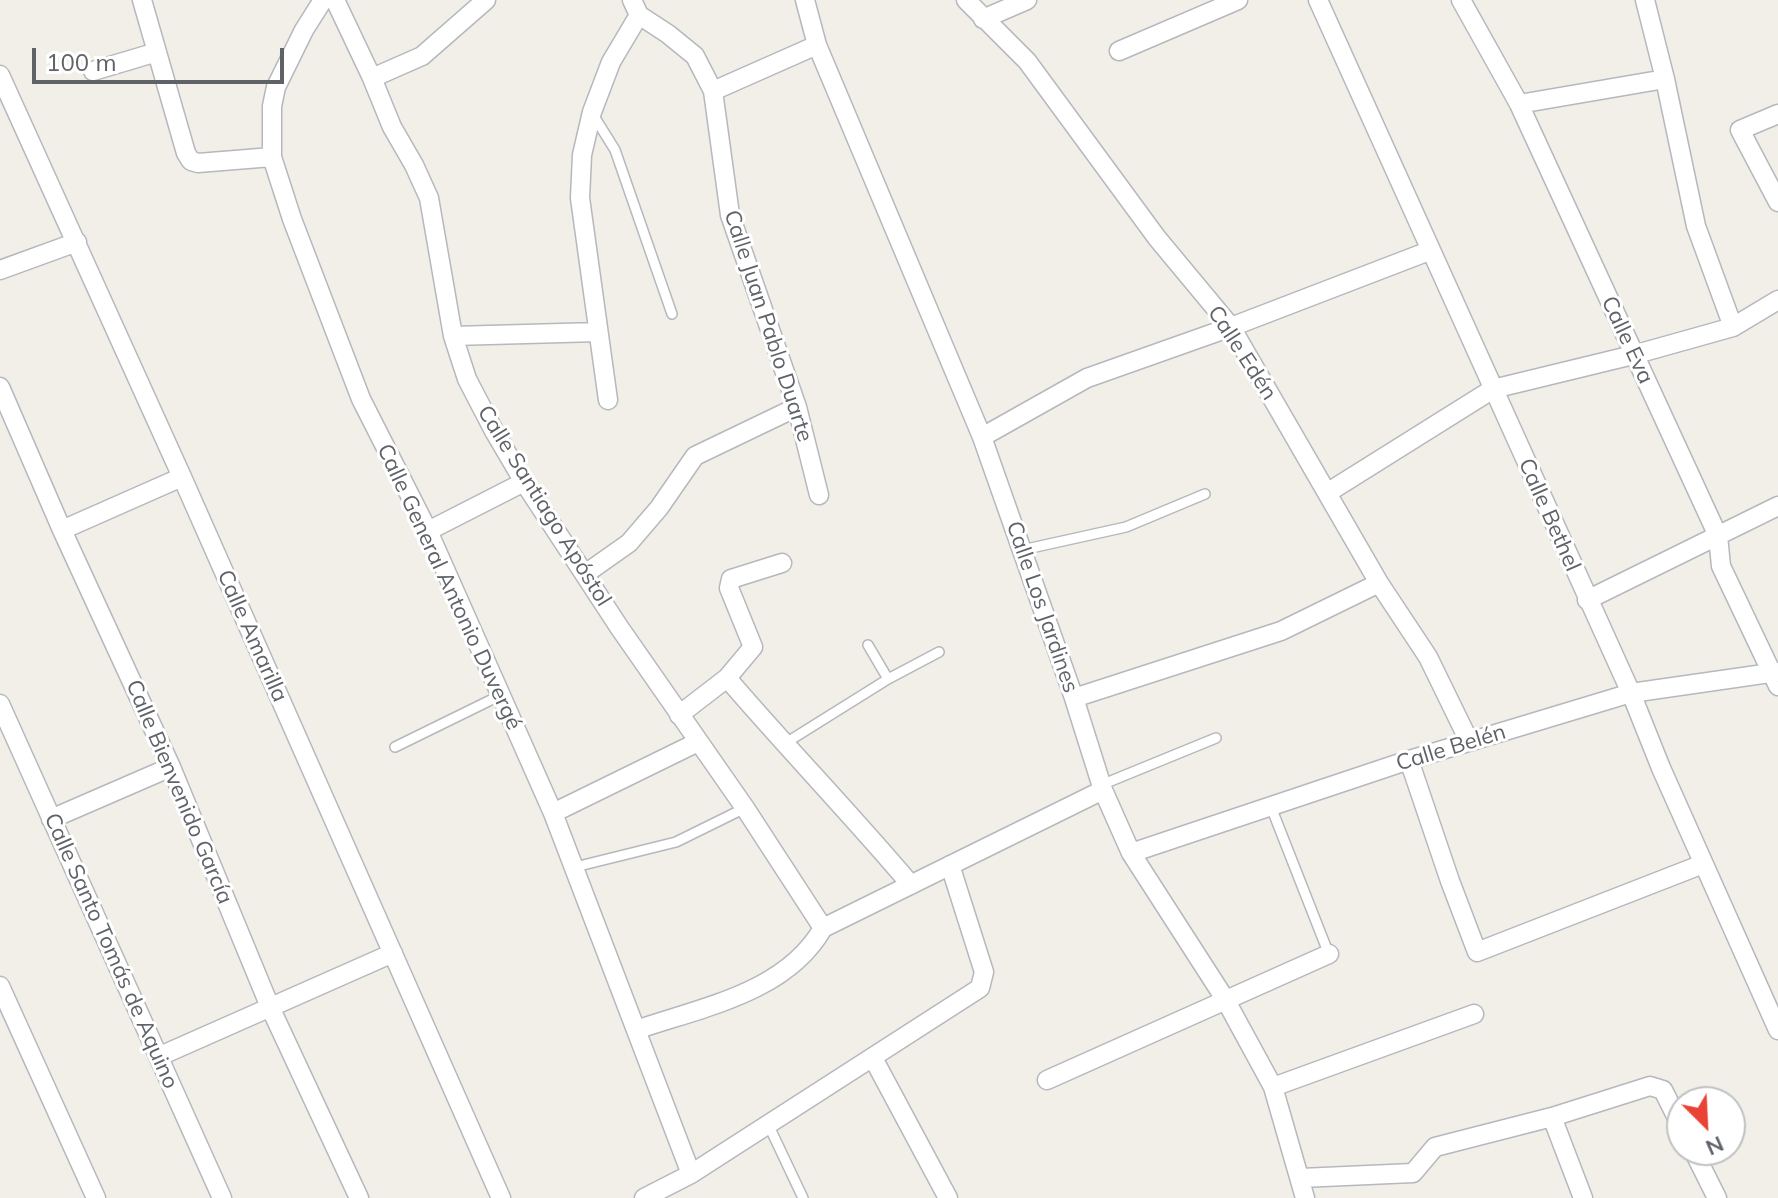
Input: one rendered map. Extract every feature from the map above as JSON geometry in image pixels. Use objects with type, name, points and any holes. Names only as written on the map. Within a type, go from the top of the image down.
[{"type":"street","points":[[142,0],[186,153],[191,161],[272,157]]},
{"type":"street","name":"Calle General Antonio Duvergé","points":[[323,0],[304,30],[276,87],[272,106],[272,157],[292,219],[361,399],[428,531],[553,813],[691,1174]]},
{"type":"street","name":"Calle Santiago Apóstol","points":[[335,0],[392,127],[429,198],[453,336],[467,379],[524,482],[823,928]]},
{"type":"street","points":[[372,78],[422,56],[486,0]]},
{"type":"street","name":"Calle Los Jardines","points":[[805,0],[817,45],[982,437],[1102,787],[1131,853],[1225,999],[1273,1087],[1305,1198]]},
{"type":"street","name":"Calle Edén","points":[[966,0],[1027,61],[1157,238],[1231,327],[1379,583],[1428,657],[1469,741]]},
{"type":"street","points":[[983,19],[1027,0]]},
{"type":"street","points":[[1119,51],[1238,0]]},
{"type":"street","name":"Calle Bethel","points":[[1318,0],[1631,693],[1778,1030]]},
{"type":"street","name":"Calle Eva","points":[[1461,0],[1519,104],[1718,536],[1721,566],[1776,677]]},
{"type":"street","points":[[1645,0],[1696,226],[1733,327]]},
{"type":"street","points":[[608,400],[580,198],[582,155],[592,112],[636,8]]},
{"type":"street","name":"Calle Juan Pablo Duarte","points":[[636,8],[695,56],[713,91],[730,215],[797,407],[819,495]]},
{"type":"street","points":[[713,91],[817,45]]},
{"type":"street","points":[[93,71],[157,52]]},
{"type":"street","name":"Calle Amarilla","points":[[0,75],[393,953],[497,1197]]},
{"type":"street","points":[[1519,104],[1665,79]]},
{"type":"street","points":[[1778,114],[1740,130],[1778,202]]},
{"type":"street","points":[[0,270],[77,242]]},
{"type":"street","points":[[982,437],[1087,378],[1429,251]]},
{"type":"street","points":[[1327,493],[1493,389],[1733,327],[1778,300]]},
{"type":"street","points":[[453,336],[598,332]]},
{"type":"street","name":"Calle Bienvenido García","points":[[0,387],[171,767],[270,1007],[359,1198]]},
{"type":"street","points":[[585,574],[629,543],[659,508],[695,456],[797,407]]},
{"type":"street","points":[[62,530],[182,477]]},
{"type":"street","points":[[428,531],[524,482]]},
{"type":"street","points":[[1587,600],[1778,506]]},
{"type":"street","points":[[679,715],[727,678],[753,647],[728,584],[731,579],[782,563]]},
{"type":"street","points":[[1074,698],[1281,631],[1379,583]]},
{"type":"street","name":"Calle Belén","points":[[1131,853],[1409,760],[1631,693],[1776,677]]},
{"type":"street","points":[[727,678],[784,744],[845,807],[911,885]]},
{"type":"street","name":"Calle Santo Tomás de Aquino","points":[[0,704],[222,1198]]},
{"type":"street","points":[[553,813],[698,742]]},
{"type":"street","points":[[1409,760],[1477,952],[1703,864]]},
{"type":"street","points":[[51,819],[171,767]]},
{"type":"street","points":[[636,1030],[753,989],[800,961],[823,928],[1102,787]]},
{"type":"street","points":[[644,1198],[691,1174],[980,988],[984,972],[950,865]]},
{"type":"street","points":[[160,1056],[393,953]]},
{"type":"street","points":[[1047,1080],[1225,999],[1330,957]]},
{"type":"street","points":[[0,986],[96,1198]]},
{"type":"street","points":[[1273,1087],[1474,1014]]},
{"type":"street","points":[[873,1058],[948,1198]]},
{"type":"street","points":[[1301,1178],[1405,1175],[1413,1173],[1435,1147],[1552,1117],[1650,1086],[1663,1090],[1666,1096]]},
{"type":"street","points":[[1552,1117],[1583,1198]]},
{"type":"street","points":[[1701,1166],[1717,1198]]},
{"type":"lane","points":[[592,112],[615,150],[672,314]]},
{"type":"lane","points":[[1022,550],[1126,527],[1205,494]]},
{"type":"lane","points":[[868,645],[888,679]]},
{"type":"lane","points":[[784,744],[888,679],[939,652]]},
{"type":"lane","points":[[395,747],[501,695]]},
{"type":"lane","points":[[1102,787],[1216,738]]},
{"type":"lane","points":[[1271,807],[1330,957]]},
{"type":"lane","points":[[575,867],[676,842],[745,808]]},
{"type":"lane","points":[[768,1124],[803,1198]]}]
